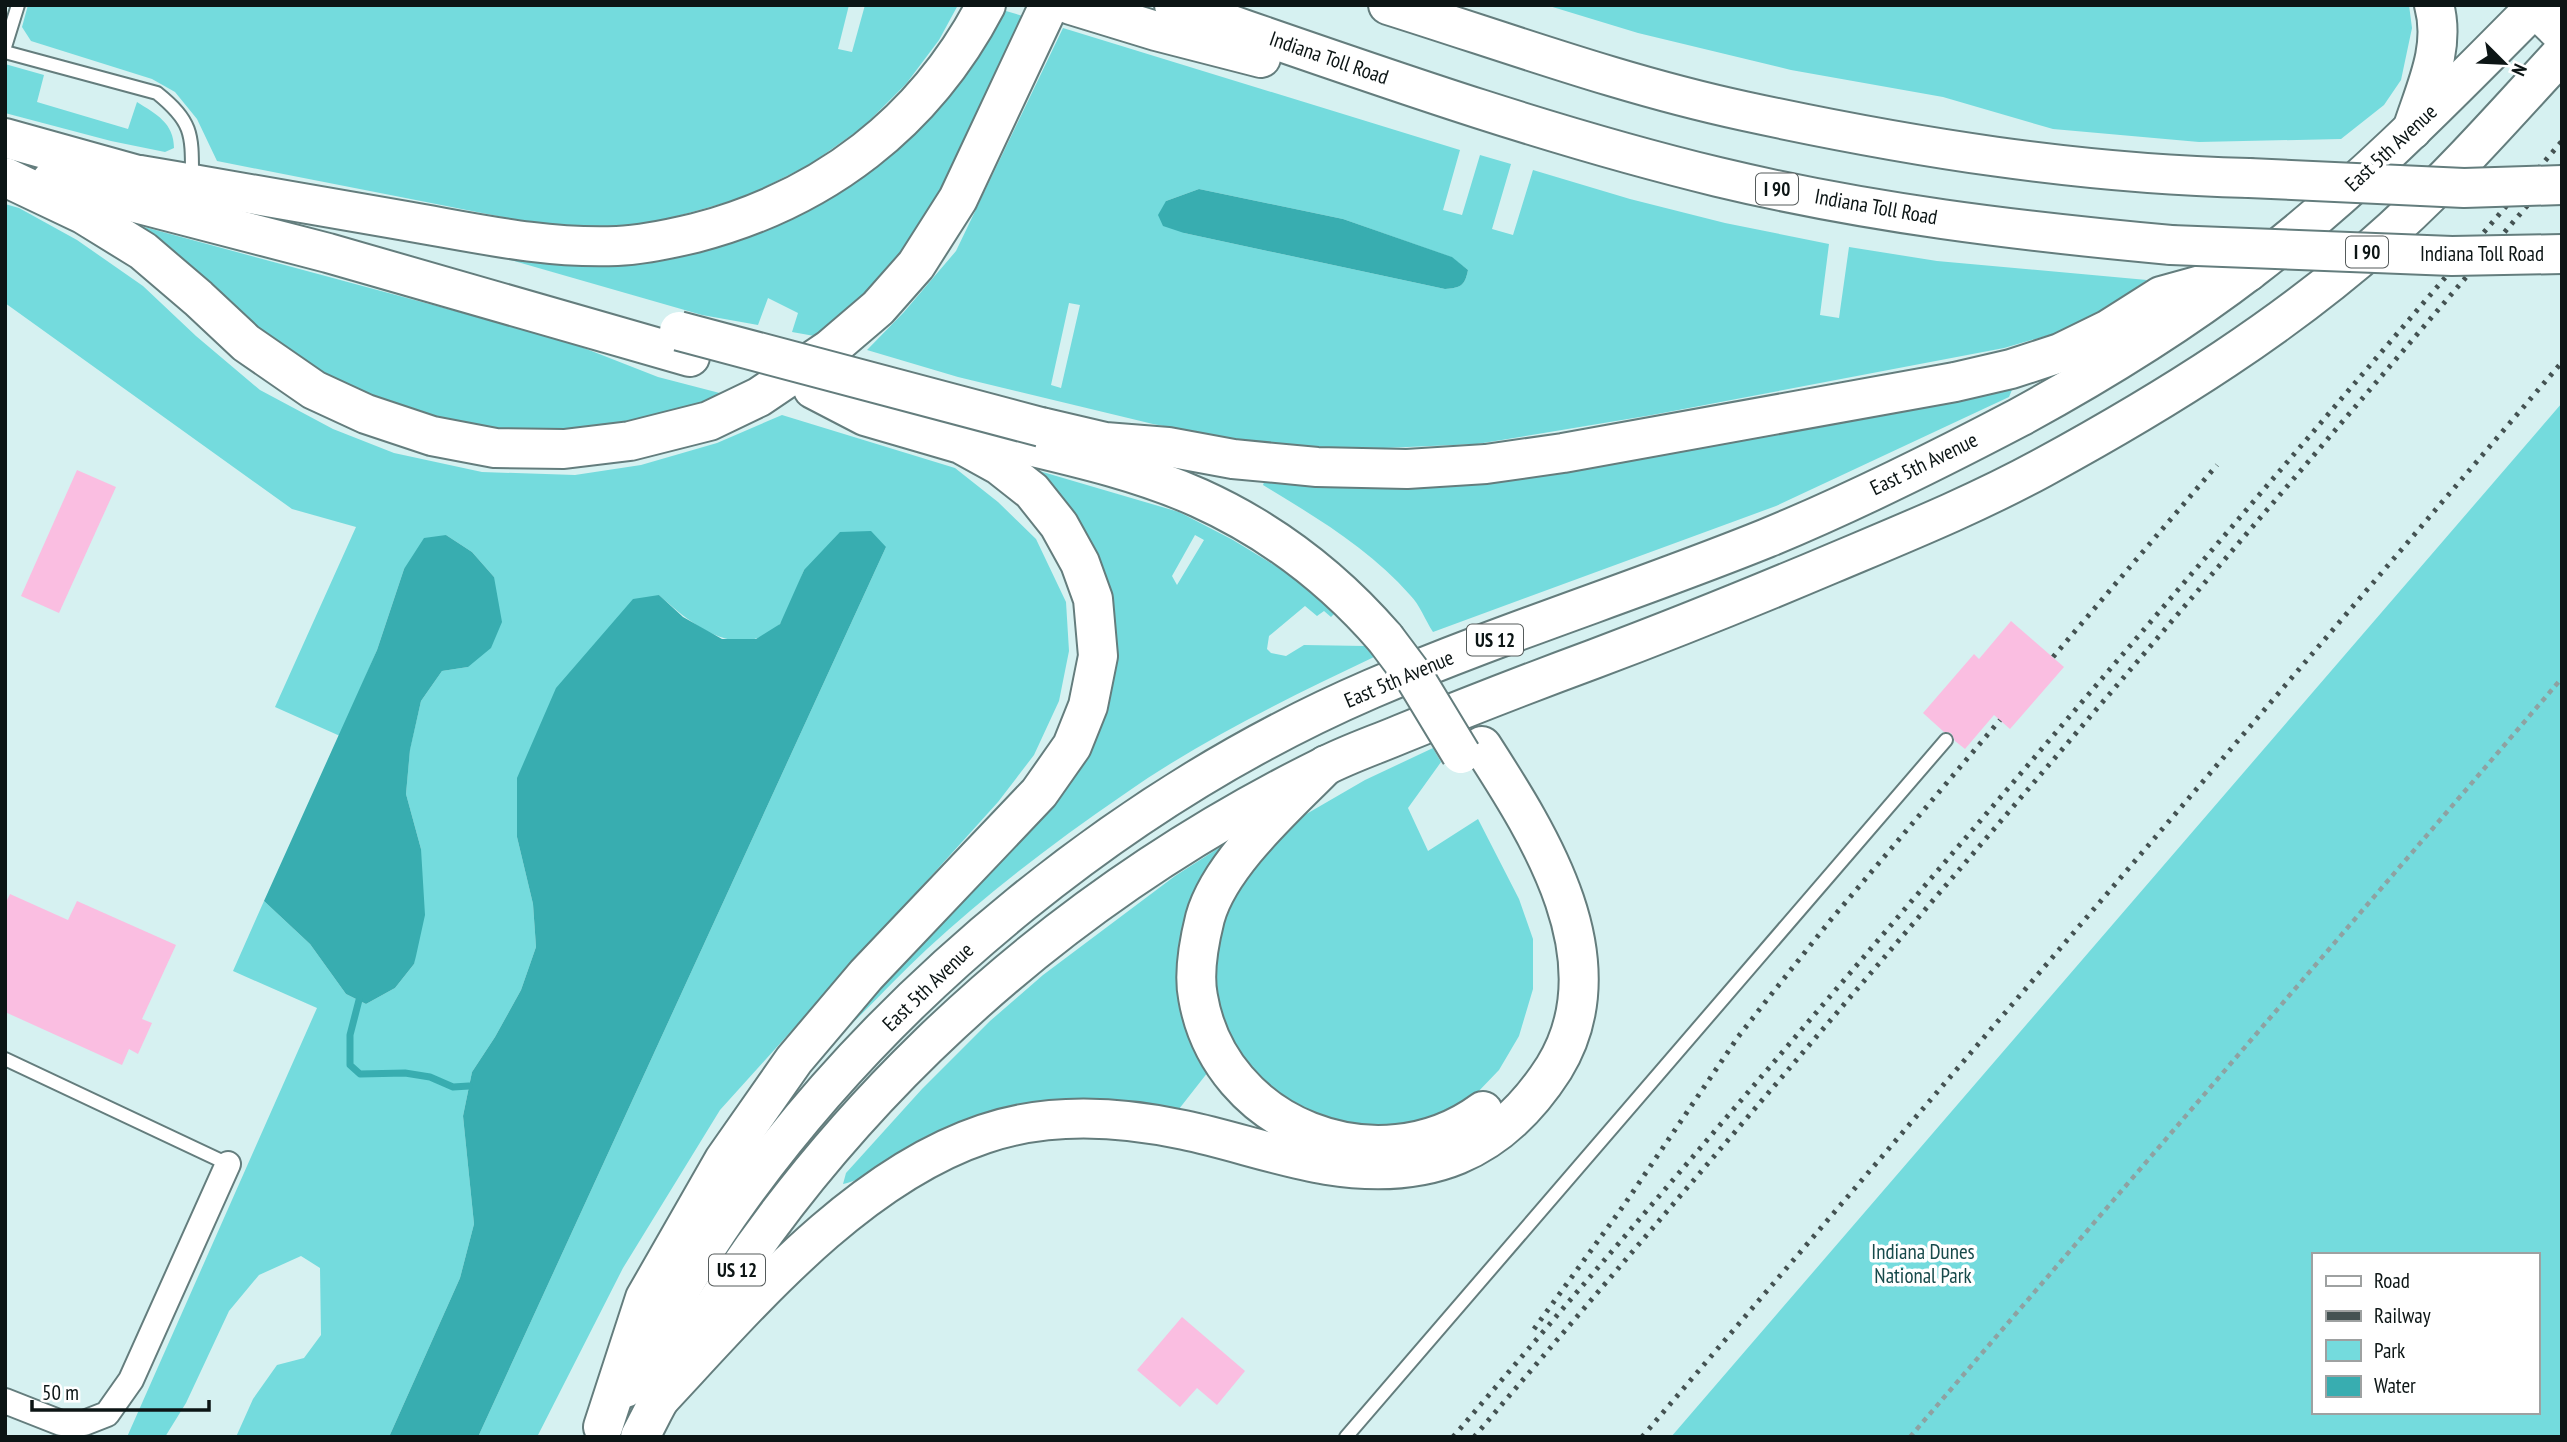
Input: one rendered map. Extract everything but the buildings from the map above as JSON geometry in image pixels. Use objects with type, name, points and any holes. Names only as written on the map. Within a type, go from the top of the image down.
[{"type":"main road","points":[[140,175],[545,245],[618,246],[670,239],[734,223],[791,198],[844,167],[893,130],[934,86],[967,41],[986,5]]},
{"type":"main road","points":[[5,177],[83,214],[143,251],[246,344],[314,390],[366,414],[432,436],[495,448],[564,449],[630,441],[709,421],[759,397],[830,349],[878,308],[916,265],[958,200],[1049,5]]},
{"type":"main road","name":"Indiana Toll Road","points":[[1071,5],[1165,18],[1241,54],[1394,80],[1574,139],[1733,180],[1862,207],[2005,229],[2171,245],[2452,256],[2562,254]]},
{"type":"main road","points":[[1388,5],[1605,74],[1742,111],[2011,159],[2124,173],[2464,188],[2562,185]]},
{"type":"main road","points":[[1472,5],[1496,14],[1605,74]]},
{"type":"main road","points":[[2412,130],[2438,50],[2439,21],[2434,5]]},
{"type":"main road","points":[[2532,6],[2562,34]]},
{"type":"main road","name":"East 5th Avenue","points":[[601,1432],[691,1272],[739,1200],[816,1103],[886,1026],[975,942],[1057,875],[1133,820],[1226,764],[1367,691],[1469,649],[1769,537],[1902,477],[2021,416],[2152,338],[2248,272],[2307,225],[2412,130],[2532,6]]},
{"type":"main road","name":"East 5th Avenue","points":[[640,1437],[658,1401],[724,1289],[788,1199],[855,1118],[919,1052],[1005,974],[1162,858],[1326,765],[1497,695],[1661,634],[1920,527],[2051,463],[2183,386],[2299,306],[2393,229],[2474,148],[2562,53]]},
{"type":"main road","points":[[5,138],[140,175],[685,344],[813,389],[1039,438],[1168,447],[1233,459],[1317,467],[1407,469],[1486,464],[1955,382],[2011,369],[2060,353],[2109,329],[2161,296],[2248,272]]},
{"type":"main road","points":[[5,169],[1039,438],[1198,497],[1246,521],[1320,572],[1364,613],[1396,634]]},
{"type":"main road","points":[[601,1432],[645,1298],[723,1160],[794,1060],[866,975],[1039,793],[1072,746],[1088,706],[1098,656],[1093,599],[1080,563],[1059,524],[1032,491],[999,465],[961,444],[865,416],[813,389]]},
{"type":"main road","points":[[658,1401],[775,1275],[834,1223],[885,1185],[920,1164],[984,1133],[1051,1119],[1117,1120],[1184,1130],[1326,1165],[1404,1169],[1444,1161],[1478,1146],[1517,1117],[1539,1091],[1561,1056],[1574,1018],[1578,978],[1576,940],[1568,907],[1549,861],[1472,750],[1415,678],[1387,606],[1348,567],[1304,532],[1256,500],[1184,468],[1105,442]]},
{"type":"main road","points":[[1326,765],[1259,833],[1225,876],[1205,915],[1198,957],[1197,996],[1210,1040],[1235,1078],[1264,1106],[1299,1128],[1333,1141],[1367,1145],[1401,1144],[1432,1137],[1466,1124],[1495,1102],[1516,1078],[1537,1047],[1548,1016],[1554,980],[1552,945],[1530,874],[1472,750]]},
{"type":"street","points":[[5,1401],[61,1423],[84,1423],[107,1414],[131,1380],[228,1164]]},
{"type":"lane","points":[[18,5],[5,50],[157,93],[172,105],[187,123],[192,144],[192,184]]},
{"type":"lane","points":[[1346,1437],[1946,740]]},
{"type":"lane","points":[[5,1059],[228,1164]]},
{"type":"path","points":[[1910,1437],[2562,678]]},
{"type":"green space","points":[[28,5],[849,5],[838,49],[852,52],[865,5],[958,5],[939,40],[906,84],[863,127],[809,165],[742,198],[667,219],[603,230],[523,221],[217,161],[197,119],[175,92],[152,79],[31,41],[22,27]]},
{"type":"green space","points":[[1546,5],[2409,5],[2412,28],[2401,80],[2384,105],[2341,139],[2199,142],[2053,129],[1943,97],[1791,70],[1638,33]]},
{"type":"green space","points":[[1006,11],[1026,17],[938,205],[906,255],[820,337],[792,332],[798,313],[768,298],[758,325],[702,315],[476,250],[650,257],[947,95],[984,49]]},
{"type":"green space","points":[[1063,28],[1460,150],[1443,210],[1462,215],[1480,155],[1511,164],[1492,229],[1513,235],[1533,170],[1630,199],[1725,223],[1829,244],[1820,315],[1839,318],[1849,247],[1937,261],[2147,280],[2104,310],[2063,331],[2004,348],[1652,415],[1477,444],[1384,448],[1270,446],[1153,424],[958,377],[867,350],[904,312],[956,251]],"holes":[[[1199,189],[1343,219],[1451,257],[1468,270],[1467,275],[1461,285],[1445,289],[1184,233],[1166,201]],[[1069,303],[1080,305],[1061,388],[1051,385]]]},
{"type":"green space","points":[[5,64],[44,75],[37,102],[128,129],[137,102],[163,120],[171,132],[174,148],[165,152],[111,141],[5,113]]},
{"type":"green space","points":[[5,204],[19,208],[77,240],[143,286],[196,336],[260,390],[333,429],[394,453],[482,472],[575,475],[641,465],[717,443],[782,415],[955,468],[998,502],[1036,539],[1066,602],[1069,651],[1059,701],[1034,755],[998,802],[720,1110],[623,1268],[537,1437],[478,1437],[886,547],[804,570],[779,625],[763,636],[747,640],[731,640],[700,627],[659,595],[517,837],[533,904],[536,947],[521,990],[472,1072],[463,1116],[474,1224],[460,1278],[389,1437],[236,1437],[253,1399],[277,1365],[304,1358],[321,1335],[320,1268],[301,1256],[259,1275],[229,1311],[186,1403],[165,1437],[127,1437],[317,1008],[233,971],[264,901],[310,944],[346,994],[366,1004],[395,988],[414,964],[421,849],[406,794],[410,749],[421,701],[442,671],[468,667],[494,577],[472,552],[446,535],[404,569],[377,650],[340,736],[275,707],[356,527],[292,509],[5,303]]},
{"type":"green space","points":[[133,224],[566,341],[658,377],[735,397],[619,433],[507,434],[380,409],[277,351]]},
{"type":"green space","points":[[2014,385],[2009,397],[1776,506],[1433,632],[1414,599],[1377,563],[1341,534],[1263,485],[1266,477]]},
{"type":"green space","name":"Indiana Dunes National Park","points":[[2562,403],[2562,1437],[1671,1437]]},
{"type":"green space","points":[[1029,468],[1179,512],[1233,540],[1287,573],[1335,613],[1331,617],[1324,611],[1317,616],[1305,606],[1269,636],[1267,649],[1271,653],[1286,656],[1304,645],[1365,646],[1374,657],[1214,738],[1153,775],[1072,831],[950,928],[804,1068],[1037,810],[1106,663]],"holes":[[[1195,535],[1204,540],[1177,585],[1172,576]]]},
{"type":"green space","points":[[1433,748],[1441,762],[1408,808],[1428,851],[1478,819],[1519,899],[1533,939],[1533,989],[1519,1036],[1499,1070],[1475,1095],[1430,1122],[1393,1129],[1358,1127],[1317,1119],[1288,1100],[1256,1073],[1232,1043],[1217,1005],[1215,968],[1220,923],[1235,884],[1296,820],[1365,780]]},
{"type":"green space","points":[[1228,842],[1180,1002],[1190,1037],[1208,1072],[1179,1109],[1088,1101],[1043,1102],[1021,1106],[988,1114],[957,1126],[909,1148],[852,1182],[843,1184],[846,1173],[922,1089],[990,1021],[1043,975],[1175,876]]},
{"type":"water","points":[[1199,189],[1343,219],[1452,257],[1468,270],[1467,275],[1461,285],[1445,289],[1184,233],[1163,226],[1158,215],[1166,201]]},
{"type":"water","points":[[871,531],[886,547],[478,1437],[389,1437],[460,1278],[474,1224],[463,1116],[472,1072],[521,990],[536,947],[533,904],[517,837],[517,778],[556,688],[633,599],[659,595],[683,617],[722,639],[756,639],[780,624],[804,570],[840,532]]},
{"type":"water","points":[[446,535],[472,552],[494,577],[502,622],[491,648],[468,667],[442,671],[421,701],[410,750],[406,794],[421,849],[425,915],[414,964],[395,988],[366,1004],[346,994],[310,944],[264,901],[377,650],[404,569],[424,538]]},
{"type":"waterway","points":[[359,1000],[350,1035],[350,1065],[360,1074],[405,1073],[430,1077],[453,1087],[469,1086]]},
{"type":"railway","points":[[1453,1437],[2562,141]]},
{"type":"railway","points":[[1474,1437],[2562,165]]},
{"type":"railway","points":[[1642,1437],[2562,362]]},
{"type":"railway","points":[[2053,657],[2217,465]]},
{"type":"railway","points":[[1534,1329],[1624,1205],[1738,1037],[1829,922],[2000,720]]}]
